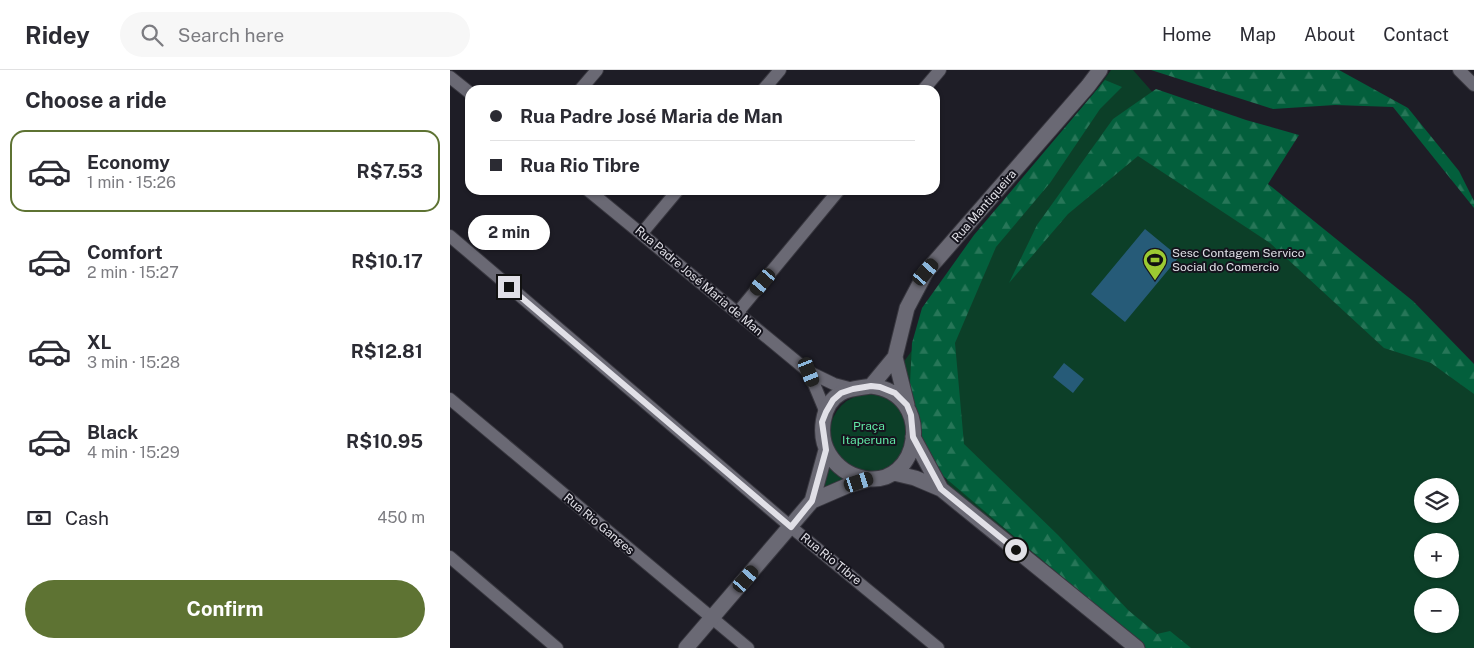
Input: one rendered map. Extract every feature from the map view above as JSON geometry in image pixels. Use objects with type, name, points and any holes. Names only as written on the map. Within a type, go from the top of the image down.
[{"type":"street","points":[[584,85],[597,70]]},
{"type":"street","points":[[767,85],[780,70]]},
{"type":"street","points":[[927,85],[940,70]]},
{"type":"street","name":"Rua Mantiqueira","points":[[907,405],[896,357],[907,308],[926,272],[1100,70]]},
{"type":"street","points":[[1459,70],[1474,85]]},
{"type":"street","points":[[450,77],[465,89]]},
{"type":"street","name":"Rua Padre José Maria de Man","points":[[594,195],[809,372],[834,384],[853,389]]},
{"type":"street","points":[[642,234],[674,195]]},
{"type":"street","points":[[738,312],[836,195]]},
{"type":"street","name":"Rua Rio Tibre","points":[[450,236],[791,527],[938,648]]},
{"type":"street","name":"Rua Mantiqueira","points":[[871,386],[896,357]]},
{"type":"street","name":"Rua Padre José Maria de Man","points":[[809,372],[826,412]]},
{"type":"street","points":[[686,648],[812,501],[826,450],[822,422],[833,400],[841,393],[871,386],[880,387],[895,393],[907,405],[911,415],[913,437],[906,459],[894,473],[883,478],[869,479],[812,501]]},
{"type":"street","name":"Rua Rio Ganges","points":[[450,399],[748,648]]},
{"type":"street","points":[[913,437],[941,489]]},
{"type":"street","points":[[826,450],[837,465],[848,473],[869,479]]},
{"type":"street","points":[[894,473],[916,478],[941,489],[1137,648]]},
{"type":"street","points":[[450,557],[556,648]]},
{"type":"green space","name":"Sesc Contagem Servico Social do Comercio","points":[[1111,70],[1133,70],[1247,199],[1474,382],[1474,648],[1145,648],[949,487],[903,363]]},
{"type":"green space","points":[[1151,70],[1339,70],[1408,108],[1459,171],[1474,201],[1474,208],[1393,107],[1335,105],[1273,109]]},
{"type":"green space","points":[[1105,80],[1122,87],[1100,109],[1050,183],[996,247],[955,343],[964,444],[1058,535],[1128,610],[1157,634],[1170,631],[1191,648],[1146,648],[943,476],[919,439],[910,384],[912,343],[922,308],[974,235]]},
{"type":"green space","points":[[1156,89],[1246,120],[1299,135],[1268,184],[1413,301],[1474,364],[1474,394],[1431,363],[1384,348],[1270,243],[1138,156],[1068,214],[1009,283],[1037,225],[1113,119]]},
{"type":"green space","name":"Praça Itaperuna","points":[[869,394],[884,397],[897,405],[905,418],[908,433],[905,448],[897,461],[884,469],[869,472],[854,469],[841,461],[833,448],[830,433],[833,418],[841,405],[854,397]]},
{"type":"green space","points":[[827,462],[846,479],[817,492]]},
{"type":"water","points":[[1145,229],[1179,257],[1125,322],[1091,294]]},
{"type":"water","points":[[1064,363],[1084,379],[1073,393],[1053,377]]},
{"type":"place","name":"Sesc Contagem Servico Social do Comercio","points":[[1155,281]]},
{"type":"route","points":[[509,287],[791,527],[812,501],[826,450],[822,422],[833,400],[841,393],[871,386],[880,387],[895,393],[907,405],[911,415],[913,437],[941,489],[1016,550]]}]
